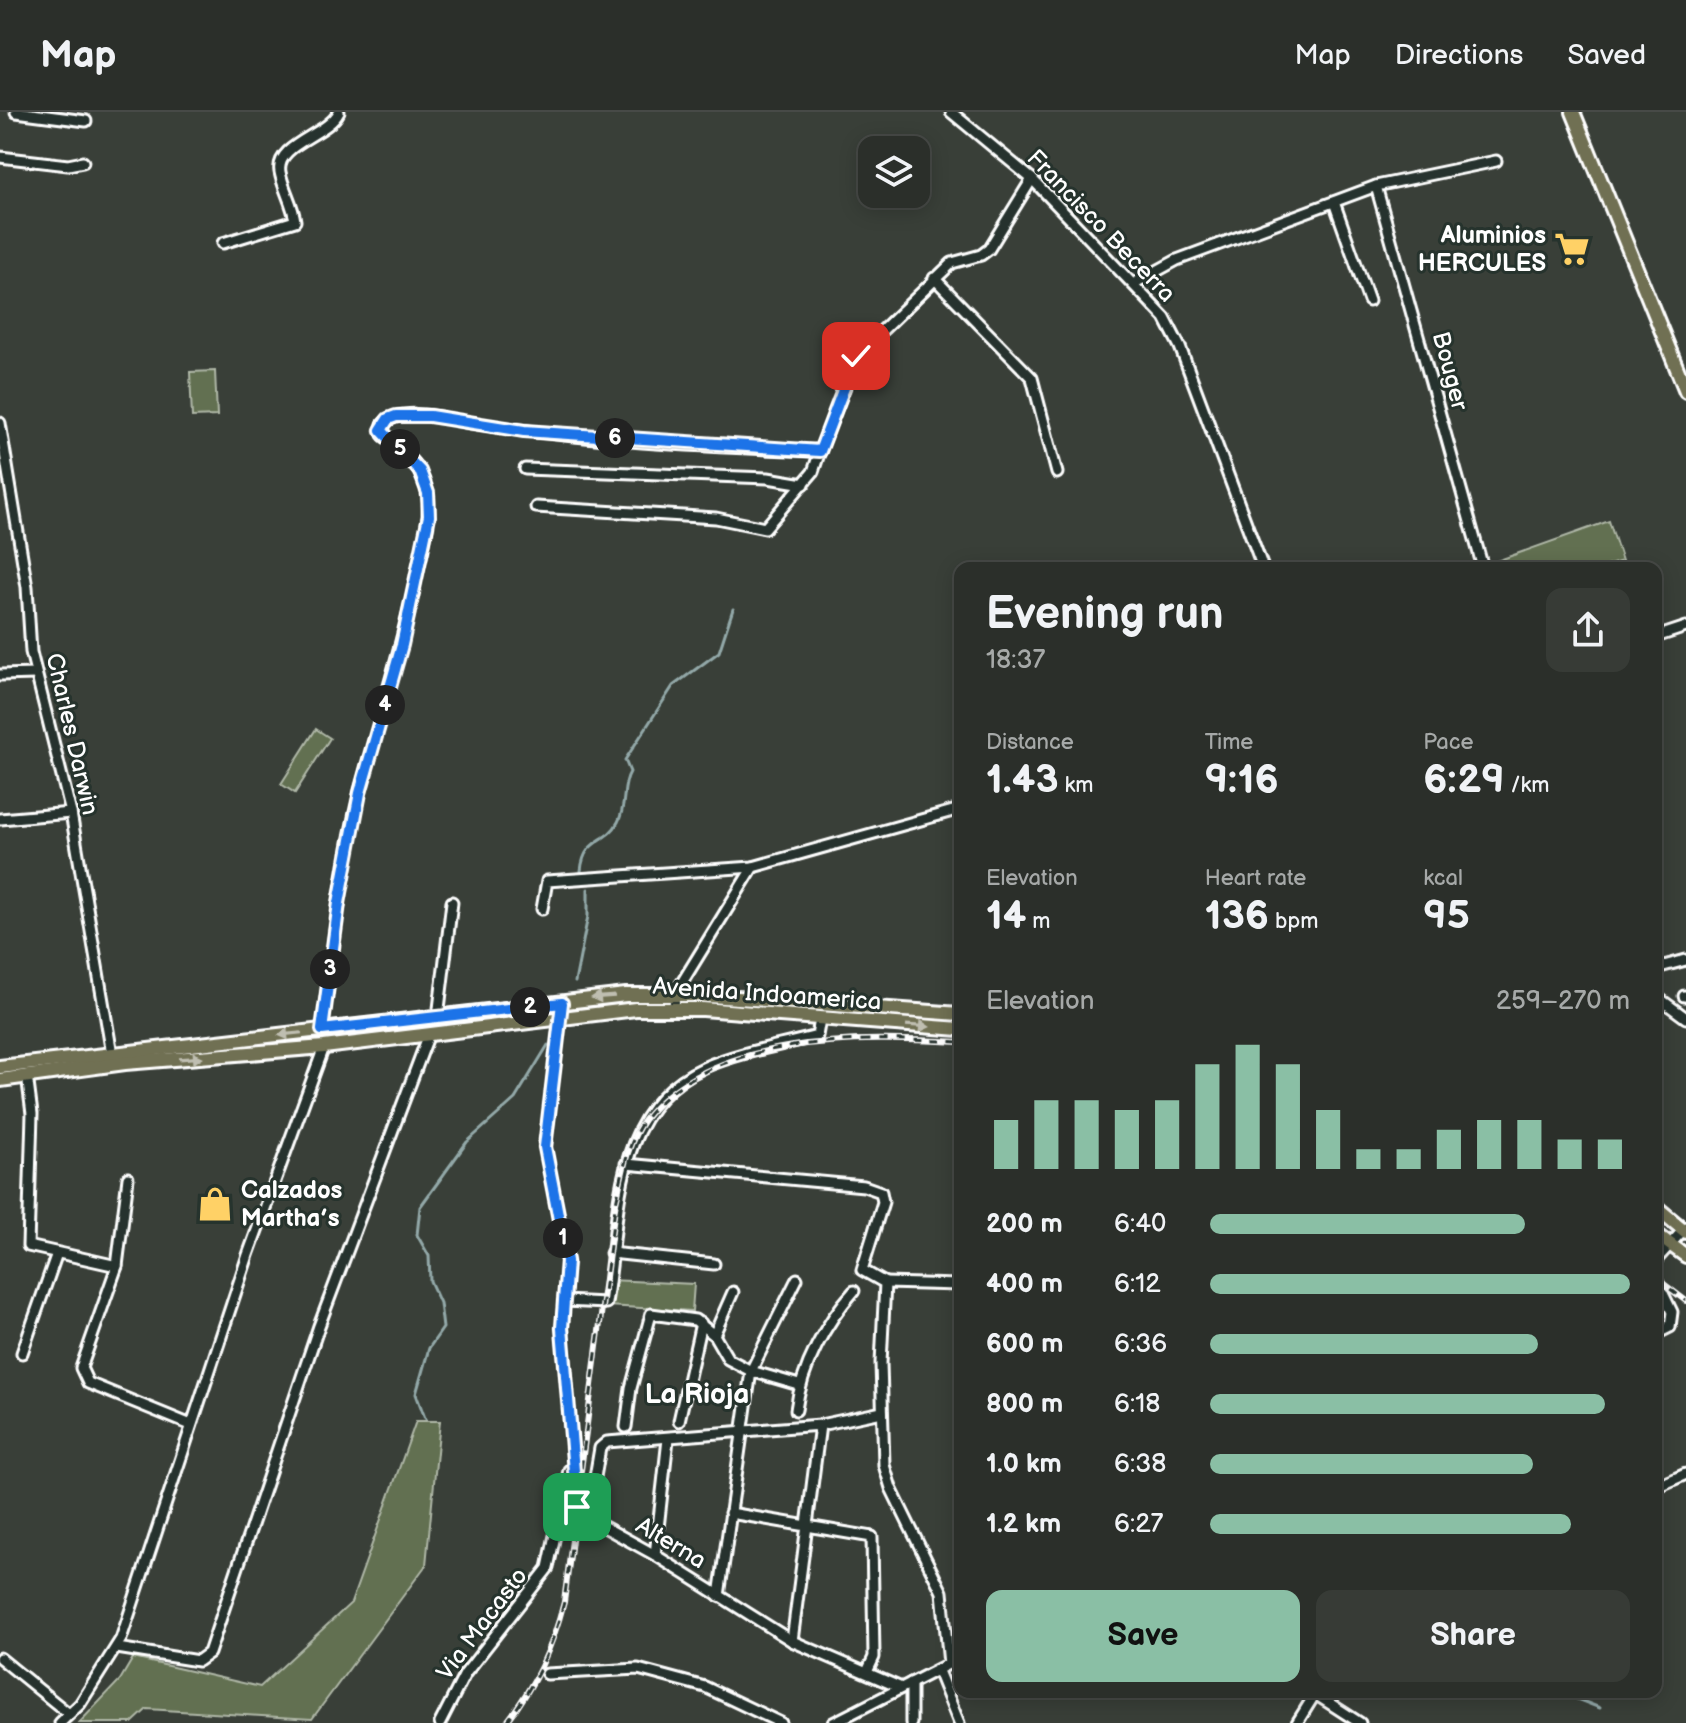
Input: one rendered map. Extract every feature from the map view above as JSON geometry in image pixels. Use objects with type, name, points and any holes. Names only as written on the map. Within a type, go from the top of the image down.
[{"type":"main road","points":[[1573,112],[1686,391]]},
{"type":"main road","name":"Avenida Indoamerica","points":[[0,1080],[118,1058],[587,998],[675,1001],[750,998],[954,1014]]},
{"type":"main road","points":[[748,1013],[750,998]]},
{"type":"main road","name":"Avenida Indoamerica","points":[[0,1067],[324,1047],[675,1001],[748,1013],[954,1029]]},
{"type":"main road","points":[[1662,1212],[1685,1229]]},
{"type":"main road","points":[[1662,1238],[1686,1256]]},
{"type":"street","points":[[16,112],[86,121]]},
{"type":"street","points":[[223,243],[295,221],[280,171],[280,161],[286,152],[327,127],[339,112]]},
{"type":"street","name":"Francisco Becerra","points":[[951,112],[1032,179],[1165,318],[1180,347],[1261,562]]},
{"type":"street","points":[[0,157],[68,165],[83,162]]},
{"type":"street","points":[[1133,284],[1177,260],[1376,186],[1496,161]]},
{"type":"street","points":[[536,507],[716,518],[765,528],[804,484],[820,451],[856,356],[934,278],[959,259],[981,255],[989,249],[1032,179]]},
{"type":"street","name":"Bouger","points":[[1376,186],[1481,562]]},
{"type":"street","points":[[1334,202],[1369,301]]},
{"type":"street","points":[[934,278],[1032,378],[1057,473]]},
{"type":"street","points":[[322,1030],[339,903],[360,793],[402,645],[429,516],[428,493],[420,471],[406,453],[383,435],[383,424],[396,416],[430,416],[524,431],[820,451]]},
{"type":"street","name":"Charles Darwin","points":[[0,423],[27,587],[35,674],[71,813],[118,1058]]},
{"type":"street","points":[[525,469],[768,478],[804,484]]},
{"type":"street","points":[[1662,635],[1686,627]]},
{"type":"street","points":[[0,675],[35,674]]},
{"type":"street","points":[[542,909],[547,881],[753,867],[954,811]]},
{"type":"street","points":[[0,819],[71,813]]},
{"type":"street","points":[[675,1001],[753,867]]},
{"type":"street","points":[[438,1017],[452,902]]},
{"type":"street","points":[[1662,966],[1686,960]]},
{"type":"street","points":[[1662,1000],[1686,1018]]},
{"type":"street","points":[[562,1003],[545,1147],[567,1261],[562,1328],[575,1500],[588,1518]]},
{"type":"street","points":[[564,1301],[606,1303],[626,1164],[639,1125],[670,1088],[717,1062],[817,1036],[820,1019]]},
{"type":"street","points":[[117,1648],[198,1661],[209,1653],[319,1326],[429,1034]]},
{"type":"street","points":[[60,1723],[117,1648],[248,1255],[324,1047]]},
{"type":"street","points":[[27,1075],[32,1114],[26,1240],[33,1249],[117,1266]]},
{"type":"street","points":[[626,1164],[877,1189],[883,1202],[862,1270],[885,1283],[954,1282]]},
{"type":"street","points":[[128,1178],[117,1266],[81,1368],[83,1377],[88,1383],[191,1425]]},
{"type":"street","points":[[1662,1252],[1685,1229]]},
{"type":"street","points":[[22,1353],[57,1253]]},
{"type":"street","points":[[611,1253],[714,1264]]},
{"type":"street","points":[[719,1596],[751,1371],[797,1279]]},
{"type":"street","points":[[885,1283],[882,1412],[886,1478],[942,1592],[949,1664]]},
{"type":"street","points":[[796,1410],[799,1385],[833,1317],[854,1291]]},
{"type":"street","points":[[714,1335],[733,1292]]},
{"type":"street","points":[[1662,1294],[1672,1319],[1670,1327],[1662,1331]]},
{"type":"street","points":[[626,1427],[647,1319],[656,1313],[701,1323],[714,1335],[728,1359],[751,1371],[799,1385]]},
{"type":"street","points":[[679,1421],[701,1323]]},
{"type":"street","points":[[588,1518],[603,1443],[820,1425],[882,1412]]},
{"type":"street","points":[[792,1641],[820,1425]]},
{"type":"street","points":[[655,1555],[668,1439]]},
{"type":"street","name":"Via Macasto","points":[[440,1723],[465,1674],[548,1568],[572,1455]]},
{"type":"street","points":[[1662,1484],[1686,1474]]},
{"type":"street","points":[[730,1513],[872,1537],[874,1657],[867,1672]]},
{"type":"street","name":"Alterna","points":[[588,1518],[655,1555],[792,1641],[899,1687]]},
{"type":"street","points":[[0,1658],[69,1714]]},
{"type":"street","points":[[833,1723],[954,1661]]},
{"type":"street","points":[[547,1674],[638,1669],[705,1687],[781,1723]]},
{"type":"street","points":[[938,1671],[959,1723]]},
{"type":"street","points":[[911,1683],[911,1723]]},
{"type":"street","points":[[1297,1723],[1310,1698]]},
{"type":"street","points":[[1321,1698],[1360,1723]]},
{"type":"green space","points":[[215,371],[217,416],[192,417],[190,372]]},
{"type":"green space","points":[[1609,521],[1622,561],[1619,562],[1494,562]]},
{"type":"green space","points":[[316,729],[330,738],[295,793],[281,784]]},
{"type":"green space","points":[[609,1280],[694,1284],[692,1311],[607,1306]]},
{"type":"green space","points":[[416,1421],[440,1421],[426,1565],[312,1719],[147,1709],[132,1723],[79,1723],[120,1680],[133,1658],[260,1687],[351,1603]]},
{"type":"waterway","points":[[581,871],[586,852],[613,829],[621,816],[630,772],[625,760],[673,686],[719,652],[733,609]]},
{"type":"waterway","points":[[575,982],[588,916],[588,889]]},
{"type":"waterway","points":[[425,1418],[416,1394],[429,1348],[443,1328],[440,1303],[430,1281],[429,1256],[417,1235],[420,1207],[467,1142],[515,1099],[548,1045]]},
{"type":"waterway","points":[[1574,1698],[1600,1708]]},
{"type":"railway","points":[[506,1723],[541,1666],[564,1602],[615,1207],[629,1151],[644,1120],[672,1091],[707,1070],[747,1056],[790,1046],[834,1042],[954,1042]]},
{"type":"railway","points":[[1662,1283],[1686,1301]]},
{"type":"place","name":"Aluminios HERCULES","points":[[1572,249]]},
{"type":"place","name":"Calzados Martha’s","points":[[215,1204]]},
{"type":"district","name":"La Rioja","points":[[697,1394]]},
{"type":"route","points":[[577,1507],[562,1328],[567,1261],[545,1147],[562,1003],[322,1030],[339,903],[360,793],[402,645],[429,516],[428,493],[420,471],[381,430],[388,419],[412,415],[524,431],[820,451],[856,356]]}]
